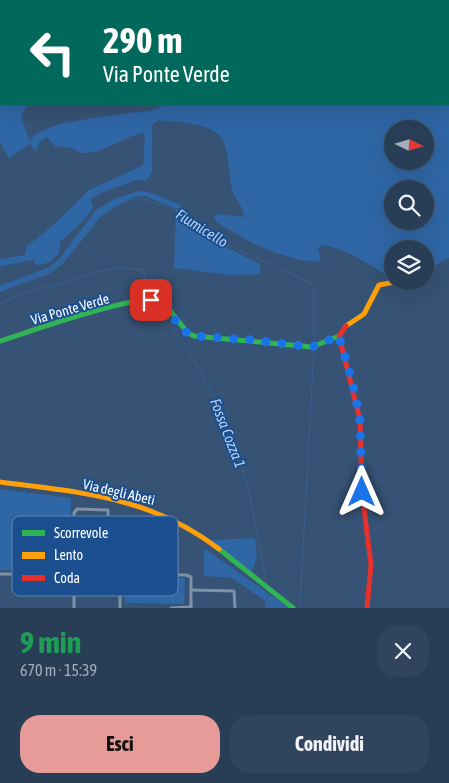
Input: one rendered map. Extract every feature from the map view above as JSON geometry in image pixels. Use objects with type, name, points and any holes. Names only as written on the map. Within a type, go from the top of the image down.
[{"type":"street","name":"Via Ponte Verde","points":[[0,341],[107,309],[151,300],[158,302],[188,334],[194,336],[312,347],[339,336],[343,328],[362,316],[379,285],[384,284]]},
{"type":"street","points":[[339,336],[353,385],[360,420],[362,492],[371,565],[367,608]]},
{"type":"street","name":"Via degli Abeti","points":[[0,482],[118,500],[155,511],[164,516]]},
{"type":"street","points":[[74,516],[76,509],[108,510],[108,516]]},
{"type":"street","name":"Via degli Abeti","points":[[178,524],[197,534],[293,608]]},
{"type":"street","points":[[171,608],[191,608],[190,577],[178,575]]},
{"type":"street","points":[[191,590],[234,591],[234,608]]},
{"type":"shaded area","points":[[0,105],[30,105],[25,108],[21,116],[30,141],[47,128],[60,124],[153,110],[165,105],[449,105],[449,258],[434,266],[434,240],[384,240],[384,273],[351,254],[325,245],[318,248],[321,260],[318,262],[300,260],[254,244],[216,222],[214,216],[219,214],[244,217],[244,213],[233,193],[226,148],[219,136],[213,131],[195,124],[158,120],[152,125],[152,172],[146,181],[136,180],[103,192],[91,199],[93,208],[82,222],[60,242],[57,256],[50,262],[35,265],[34,260],[31,260],[0,267],[0,259],[25,255],[27,245],[39,237],[77,203],[87,191],[143,165],[145,136],[144,133],[136,135],[100,150],[85,153],[69,147],[55,146],[47,137],[41,141],[35,151],[30,144],[9,158],[0,142]]},
{"type":"shaded area","points":[[139,191],[150,192],[180,204],[181,208],[175,208],[145,196],[134,197],[102,215],[63,264],[49,274],[0,292],[0,286],[50,267],[61,257],[95,211],[116,198]]},
{"type":"shaded area","points":[[176,210],[224,246],[260,264],[260,274],[229,275],[174,268]]},
{"type":"shaded area","points":[[0,489],[71,498],[71,516],[12,516],[12,570],[0,570]]},
{"type":"shaded area","points":[[255,538],[257,557],[252,572],[209,540]]},
{"type":"shaded area","points":[[204,548],[289,608],[265,608],[265,601],[232,578],[204,576]]},
{"type":"shaded area","points":[[178,578],[185,578],[184,604],[125,603],[125,596],[178,596]]},
{"type":"waterway","name":"Fiumicello","points":[[0,292],[54,269],[66,257],[95,220],[122,202],[140,198],[175,209],[224,243],[311,283],[314,292],[314,343]]},
{"type":"waterway","name":"Fossa Cozza 1","points":[[0,304],[28,291],[53,286],[93,272],[120,268],[143,270],[150,298]]},
{"type":"waterway","name":"Fossa Cozza 1","points":[[151,303],[183,341],[223,412],[248,486],[266,582]]},
{"type":"waterway","name":"Fiumicello","points":[[300,604],[314,348]]},
{"type":"waterway","name":"Fossa Cozza 1","points":[[268,593],[269,608]]},
{"type":"traffic: fast","points":[[0,341],[103,309],[125,303],[143,301],[161,303],[188,333],[194,336],[312,347],[339,336]]},
{"type":"traffic: fast","points":[[219,549],[293,608]]},
{"type":"traffic: slow","points":[[346,326],[364,314],[379,285],[384,284]]},
{"type":"traffic: slow","points":[[0,482],[87,494],[141,507],[162,516]]},
{"type":"traffic: slow","points":[[178,524],[193,531],[219,549]]},
{"type":"traffic: jam","points":[[346,326],[339,336],[360,420],[362,492],[371,565],[367,608]]},
{"type":"route","points":[[151,300],[158,302],[188,334],[194,336],[312,347],[339,336],[353,385],[360,420],[362,492]]}]
